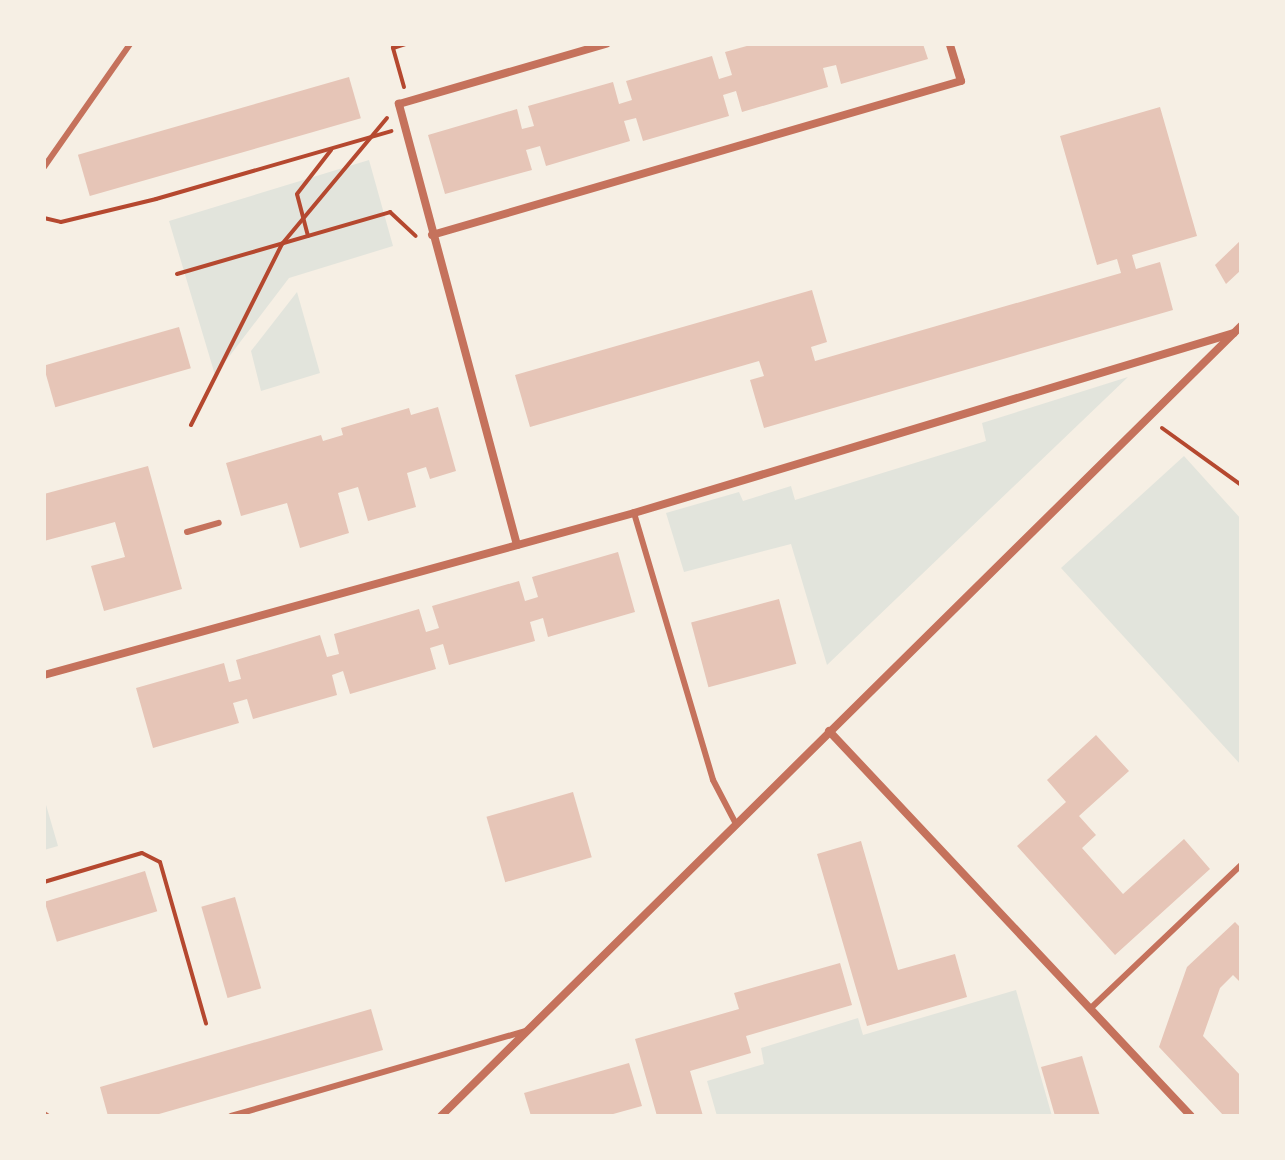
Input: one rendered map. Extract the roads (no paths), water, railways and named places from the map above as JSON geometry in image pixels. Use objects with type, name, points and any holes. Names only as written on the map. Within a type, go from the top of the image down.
[{"type":"street","points":[[517,545],[432,235],[405,127],[404,103],[606,44]]},
{"type":"street","points":[[432,235],[961,81],[950,44]]},
{"type":"street","points":[[44,675],[634,513],[1238,330]]},
{"type":"street","points":[[441,1116],[735,822],[1238,330]]},
{"type":"street","points":[[829,731],[1092,1007],[1191,1116]]},
{"type":"lane","points":[[44,167],[130,44]]},
{"type":"lane","points":[[634,513],[713,780],[735,822]]},
{"type":"lane","points":[[187,532],[219,523]]},
{"type":"lane","points":[[1092,1007],[1241,865]]},
{"type":"lane","points":[[231,1116],[525,1031]]}]
